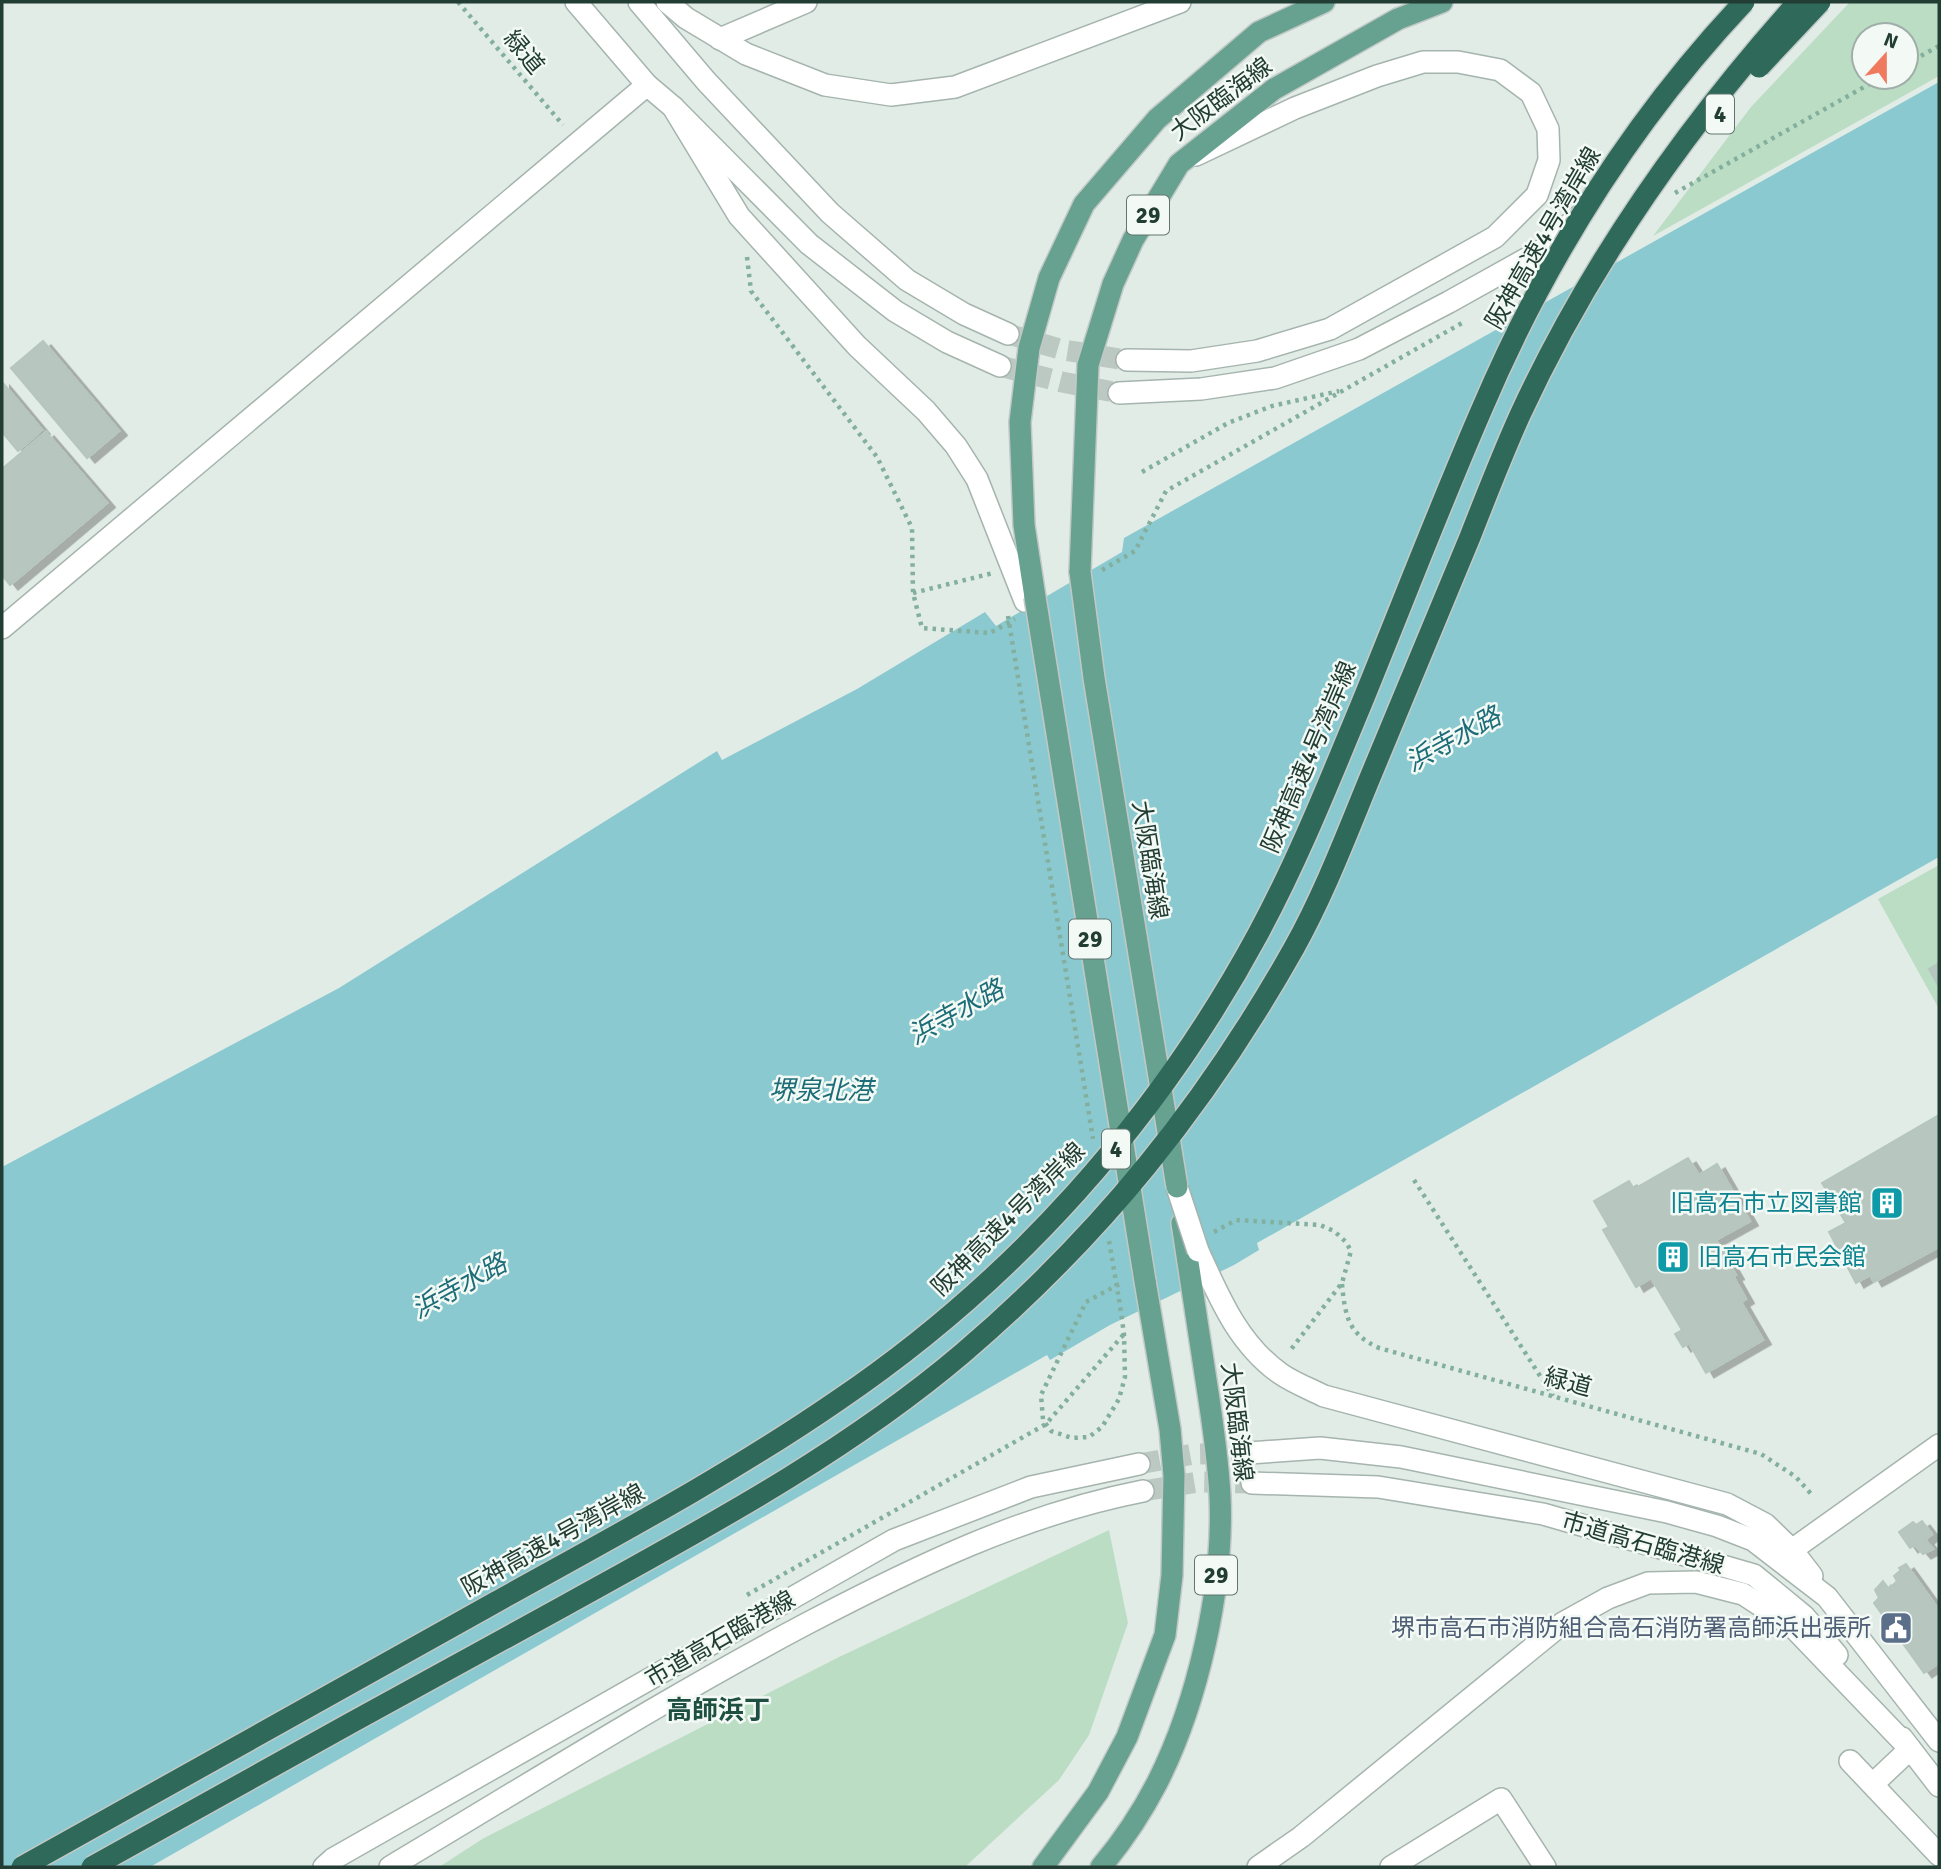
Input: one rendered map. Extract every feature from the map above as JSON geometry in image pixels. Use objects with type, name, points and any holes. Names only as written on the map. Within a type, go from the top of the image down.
[{"type":"highway","name":"阪神高速4号湾岸線","points":[[22,1867],[646,1518],[766,1448],[843,1398],[928,1333],[998,1273],[1057,1214],[1112,1153],[1168,1079],[1218,1003],[1259,931],[1302,845],[1344,747],[1482,407],[1563,245],[1611,167],[1655,105],[1744,2]]},
{"type":"highway","name":"4","points":[[92,1867],[659,1553],[786,1479],[878,1420],[959,1357],[1028,1296],[1089,1235],[1142,1174],[1199,1101],[1252,1021],[1299,939],[1337,858],[1519,418],[1568,318],[1622,229],[1709,108],[1747,59],[1798,2]]},
{"type":"highway","name":"4","points":[[1622,229],[1760,65],[1820,2]]},
{"type":"main road","name":"大阪臨海線","points":[[1043,1867],[1098,1792],[1127,1737],[1164,1635],[1172,1575],[1174,1475],[1170,1429],[1042,646],[1030,599],[1020,422],[1029,348],[1049,278],[1084,204],[1157,119],[1259,32],[1324,2]]},
{"type":"main road","name":"大阪臨海線","points":[[1177,1187],[1094,678],[1080,572],[1088,365],[1113,284],[1133,240],[1179,164],[1274,89],[1398,19],[1442,2]]},
{"type":"main road","name":"大阪臨海線","points":[[1101,1867],[1116,1849],[1156,1784],[1184,1721],[1212,1608],[1218,1558],[1220,1497],[1193,1255]]},
{"type":"street","points":[[576,2],[647,85],[673,107],[809,244],[895,311],[947,342],[1000,366]]},
{"type":"street","points":[[667,2],[686,18],[746,54],[825,85],[891,95],[955,87],[1180,2]]},
{"type":"street","points":[[720,39],[806,2]]},
{"type":"street","points":[[1119,393],[1201,389],[1275,378],[1299,370],[1359,349],[1544,249],[1610,184],[1752,2]]},
{"type":"street","points":[[642,6],[706,81],[830,213],[907,280],[964,314],[1008,334]]},
{"type":"street","points":[[1127,360],[1191,362],[1257,351],[1330,329],[1495,237],[1537,195],[1549,160],[1548,129],[1531,93],[1500,69],[1458,62],[1423,62],[1377,76],[1295,108],[1179,164]]},
{"type":"street","points":[[2,628],[647,85]]},
{"type":"street","points":[[673,107],[739,216],[841,329],[926,411],[956,446],[977,480],[1030,599]]},
{"type":"street","points":[[1177,1187],[1193,1255],[1225,1311],[1254,1352],[1282,1375],[1324,1396],[1727,1504],[1765,1524],[1786,1554],[1827,1597],[1939,1741]]},
{"type":"street","points":[[1754,1575],[1939,1445]]},
{"type":"street","name":"市道高石臨港線","points":[[1249,1452],[1320,1448],[1428,1462],[1667,1512],[1717,1526],[1786,1554]]},
{"type":"street","name":"市道高石臨港線","points":[[324,1867],[333,1859],[894,1540],[1031,1487],[1139,1464]]},
{"type":"street","name":"市道高石臨港線","points":[[1252,1483],[1378,1487],[1543,1514],[1754,1575],[1814,1626],[1939,1786]]},
{"type":"street","name":"市道高石臨港線","points":[[390,1867],[728,1665],[900,1575],[1018,1525],[1109,1497],[1143,1491]]},
{"type":"street","points":[[1258,1867],[1301,1837],[1563,1623],[1608,1598],[1648,1583],[1696,1582],[1743,1594],[1792,1626],[1910,1749],[1873,1784]]},
{"type":"street","points":[[1850,1761],[1939,1855]]},
{"type":"street","points":[[1391,1867],[1501,1799],[1545,1867]]},
{"type":"path","name":"緑道","points":[[458,2],[563,125]]},
{"type":"path","points":[[1920,56],[1939,46]]},
{"type":"path","points":[[1701,177],[1857,91]]},
{"type":"path","points":[[746,249],[751,291],[877,457],[912,528],[913,593],[922,628]]},
{"type":"path","points":[[1142,472],[1228,423],[1272,406],[1343,390]]},
{"type":"path","points":[[913,593],[995,572]]},
{"type":"path","points":[[1008,616],[1094,1149]]},
{"type":"path","points":[[1414,1180],[1554,1397]]},
{"type":"path","points":[[1289,1352],[1342,1283],[1351,1251],[1334,1231],[1320,1225]]},
{"type":"path","points":[[1044,1422],[1051,1431],[1072,1438],[1089,1437],[1102,1427],[1119,1399],[1125,1377],[1124,1334],[1108,1230]]},
{"type":"path","name":"緑道","points":[[1342,1283],[1344,1310],[1350,1324],[1362,1340],[1379,1348],[1761,1454],[1796,1477],[1813,1496]]},
{"type":"path","points":[[747,1594],[1044,1422],[1124,1334]]},
{"type":"green space","points":[[1850,2],[1939,2],[1939,76],[1920,87],[1920,21],[1850,21],[1850,91],[1912,91],[1653,236],[1751,107]]},
{"type":"green space","points":[[1939,865],[1939,1009],[1878,899]]},
{"type":"green space","points":[[1109,1530],[1128,1623],[1089,1735],[1059,1780],[965,1867],[439,1867],[484,1838],[839,1657]]},
{"type":"water","name":"堺泉北港","points":[[1939,82],[1939,857],[1257,1243],[1259,1250],[1234,1265],[1110,1325],[1050,1360],[1047,1355],[150,1867],[2,1867],[2,1167],[339,988],[717,751],[722,760],[857,689],[985,612],[996,626],[1122,552],[1124,538]]},
{"type":"building","points":[[43,341],[119,431],[87,458],[11,368]]},
{"type":"building","points":[[2,382],[42,430],[18,451],[2,432]]},
{"type":"building","points":[[46,432],[107,503],[10,585],[2,575],[2,469]]},
{"type":"building","points":[[1939,963],[1939,987],[1929,969]]},
{"type":"building","name":"旧高石市立図書館","points":[[1939,1115],[1939,1247],[1874,1282],[1870,1275],[1856,1283],[1829,1232],[1846,1223],[1822,1183]]},
{"type":"building","name":"旧高石市民会館","points":[[1688,1158],[1699,1175],[1717,1164],[1750,1221],[1716,1240],[1746,1299],[1741,1302],[1763,1340],[1706,1373],[1689,1343],[1683,1347],[1675,1334],[1682,1330],[1651,1278],[1636,1287],[1603,1230],[1609,1227],[1594,1201],[1629,1181],[1634,1189]]},
{"type":"building","points":[[1922,1521],[1932,1534],[1925,1540],[1933,1549],[1923,1554],[1915,1545],[1910,1548],[1899,1532],[1913,1522],[1916,1525]]},
{"type":"building","points":[[1906,1564],[1939,1610],[1939,1663],[1924,1673],[1874,1603],[1879,1598],[1875,1590],[1883,1581],[1889,1589],[1897,1581],[1894,1576],[1901,1570],[1899,1568]]},
{"type":"tunnel","points":[[1008,334],[1063,350],[1127,360]]},
{"type":"tunnel","points":[[1000,366],[1119,393]]},
{"type":"tunnel","points":[[1139,1464],[1194,1454],[1249,1453]]},
{"type":"tunnel","points":[[1143,1491],[1198,1482],[1252,1483]]},
{"type":"place","name":"旧高石市立図書館","points":[[1887,1203]]},
{"type":"place","name":"旧高石市民会館","points":[[1673,1257]]},
{"type":"place","name":"堺市高石市消防組合高石消防署高師浜出張所","points":[[1896,1628]]},
{"type":"district","name":"高師浜丁","points":[[718,1710]]},
{"type":"water label","name":"浜寺水路","points":[[1453,739]]},
{"type":"water label","name":"浜寺水路","points":[[956,1012]]},
{"type":"water label","name":"浜寺水路","points":[[459,1286]]}]
